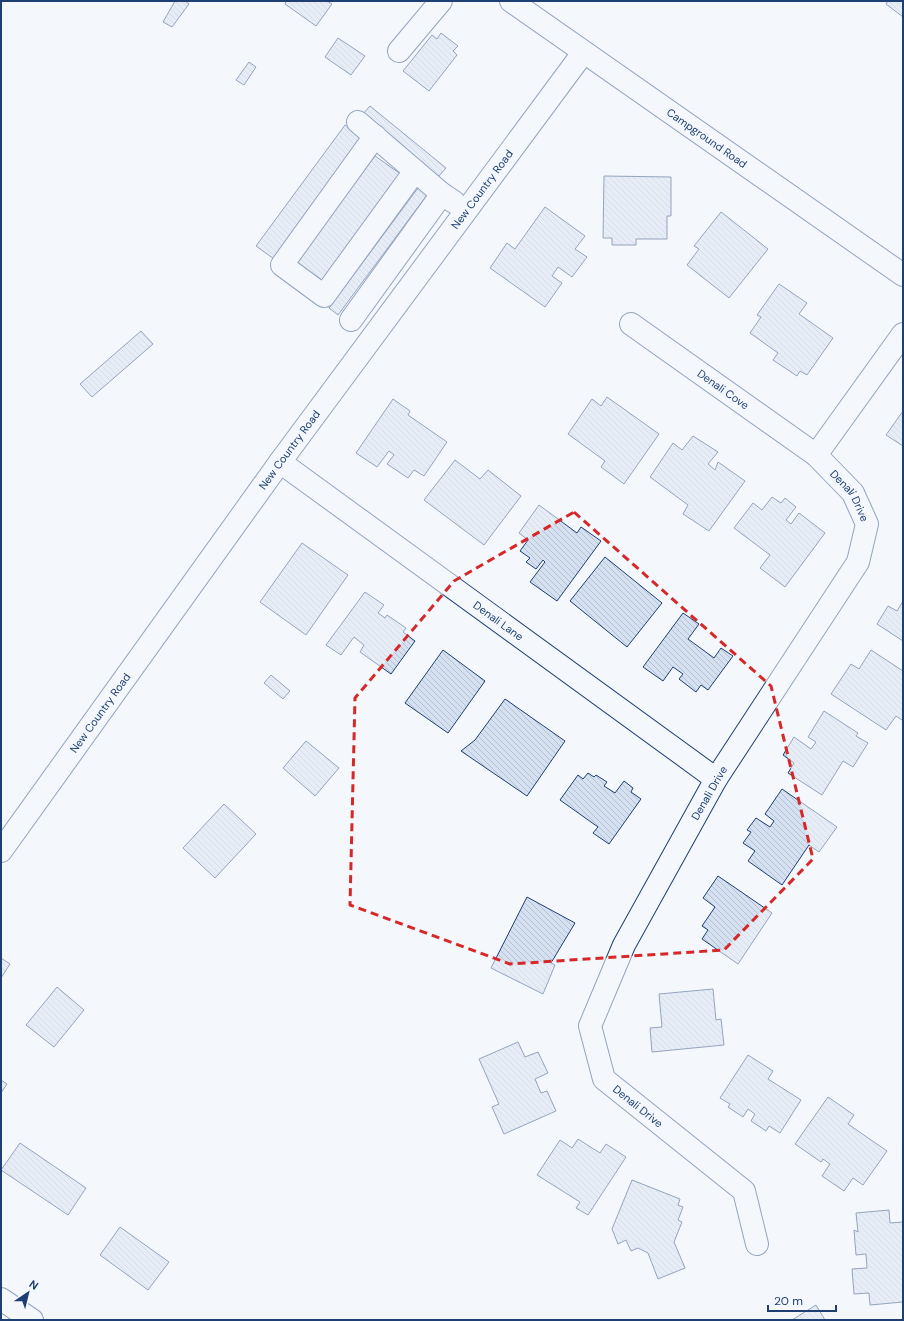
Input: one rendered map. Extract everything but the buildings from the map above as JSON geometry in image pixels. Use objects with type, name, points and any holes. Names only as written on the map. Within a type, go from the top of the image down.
[{"type":"street","points":[[399,52],[441,1]]},
{"type":"street","name":"Campground Road","points":[[511,1],[903,274]]},
{"type":"street","name":"New Country Road","points":[[1,851],[280,462],[583,52]]},
{"type":"street","points":[[358,122],[442,194],[466,210]]},
{"type":"street","points":[[375,136],[282,265],[324,296],[415,170]]},
{"type":"street","points":[[351,320],[442,194]]},
{"type":"street","name":"Denali Cove","points":[[631,324],[816,455]]},
{"type":"street","points":[[816,455],[903,334]]},
{"type":"street","name":"Denali Drive","points":[[757,1244],[744,1191],[604,1079],[590,1026],[624,945],[716,779],[858,562],[867,524],[853,493],[816,455]]},
{"type":"street","name":"Denali Lane","points":[[280,462],[716,779]]},
{"type":"street","points":[[1,1299],[32,1320]]},
{"type":"highlighted area","points":[[574,512],[771,686],[813,859],[724,950],[510,964],[350,905],[355,698],[454,581]]}]
